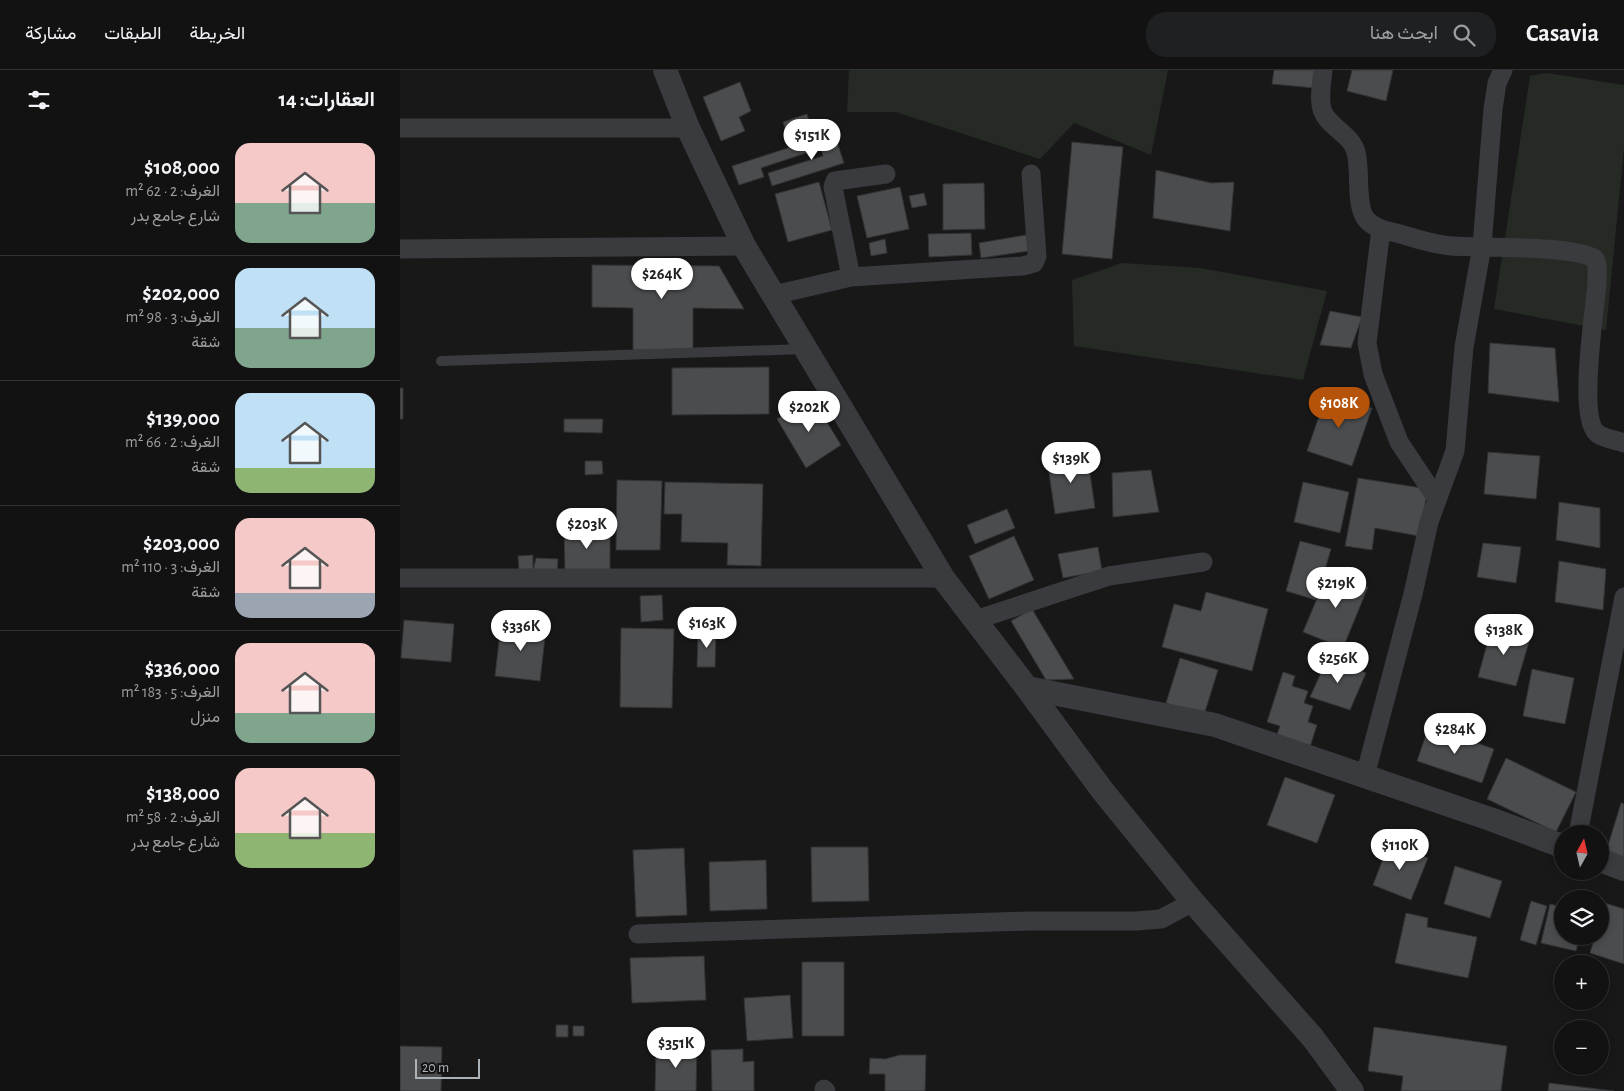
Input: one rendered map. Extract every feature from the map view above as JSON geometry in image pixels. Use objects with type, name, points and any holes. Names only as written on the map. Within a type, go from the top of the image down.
[{"type":"street","points":[[665,70],[688,128],[744,246],[943,578],[1028,688],[1102,790],[1193,902],[1312,1038],[1352,1091]]},
{"type":"street","points":[[1324,70],[1321,100],[1323,112],[1350,140],[1356,151],[1361,203],[1366,219],[1380,229],[1427,243],[1451,246],[1575,252],[1595,259],[1597,283],[1587,394],[1589,414],[1592,426],[1598,434],[1624,443]]},
{"type":"street","points":[[1365,776],[1413,594],[1429,522],[1455,451],[1464,348],[1482,246],[1496,83],[1503,70]]},
{"type":"street","points":[[400,128],[688,128]]},
{"type":"street","points":[[851,277],[833,187],[835,182],[886,174]]},
{"type":"street","points":[[774,294],[851,277],[1023,266],[1034,262],[1037,256],[1031,174]]},
{"type":"street","points":[[1380,229],[1367,343],[1373,374],[1399,442],[1438,499]]},
{"type":"street","points":[[400,249],[744,246]]},
{"type":"street","points":[[975,620],[1109,576],[1203,562]]},
{"type":"street","points":[[400,578],[943,578]]},
{"type":"street","points":[[1580,825],[1624,597]]},
{"type":"street","points":[[1028,688],[1215,725],[1554,843]]},
{"type":"street","points":[[1609,863],[1624,869]]},
{"type":"street","points":[[638,934],[1028,921],[1136,922],[1161,920],[1193,902]]},
{"type":"lane","points":[[441,361],[805,349]]},
{"type":"shaded area","points":[[849,70],[1168,70],[1151,155],[1074,123],[1040,159],[896,112],[847,112]]},
{"type":"shaded area","points":[[1547,73],[1624,85],[1624,148],[1606,330],[1494,309],[1530,76]]},
{"type":"shaded area","points":[[1122,263],[1200,268],[1327,291],[1303,380],[1074,346],[1072,280]]},
{"type":"building","points":[[1274,70],[1316,70],[1315,88],[1272,84]]},
{"type":"building","points":[[1352,70],[1393,70],[1386,101],[1347,91]]},
{"type":"building","points":[[740,82],[751,111],[739,117],[745,131],[721,141],[703,97]]},
{"type":"building","points":[[807,114],[818,149],[761,168],[764,177],[739,185],[732,166],[791,147],[783,122]]},
{"type":"building","points":[[833,130],[844,163],[772,186],[768,173],[823,156],[817,135]]},
{"type":"building","points":[[1072,142],[1123,147],[1112,259],[1062,254]]},
{"type":"building","points":[[1156,170],[1211,183],[1234,182],[1230,231],[1153,218]]},
{"type":"building","points":[[819,182],[832,230],[788,242],[775,194]]},
{"type":"building","points":[[984,183],[985,229],[943,230],[943,184]]},
{"type":"building","points":[[900,187],[909,229],[867,238],[857,196]]},
{"type":"building","points":[[924,193],[927,205],[912,208],[909,196]]},
{"type":"building","points":[[971,233],[972,255],[929,257],[928,234]]},
{"type":"building","points":[[1026,235],[1029,251],[981,258],[979,243]]},
{"type":"building","points":[[885,239],[887,253],[871,256],[869,243]]},
{"type":"building","points":[[592,265],[719,266],[744,309],[693,308],[693,351],[633,350],[633,308],[592,307]]},
{"type":"building","points":[[1330,311],[1362,317],[1351,348],[1320,345]]},
{"type":"building","points":[[1490,343],[1555,348],[1559,402],[1488,393]]},
{"type":"building","points":[[769,367],[769,414],[672,415],[672,368]]},
{"type":"building","points":[[400,388],[403,388],[403,419],[400,419]]},
{"type":"building","points":[[1327,393],[1372,408],[1352,466],[1307,451]]},
{"type":"building","points":[[812,398],[841,445],[806,468],[777,419]]},
{"type":"building","points":[[564,419],[603,419],[602,433],[564,432]]},
{"type":"building","points":[[1488,452],[1540,456],[1536,499],[1484,494]]},
{"type":"building","points":[[1087,453],[1095,508],[1055,514],[1047,459]]},
{"type":"building","points":[[585,461],[602,461],[603,474],[585,475]]},
{"type":"building","points":[[1151,470],[1159,512],[1113,517],[1112,473]]},
{"type":"building","points":[[1358,478],[1428,489],[1419,536],[1375,528],[1372,550],[1345,546]]},
{"type":"building","points":[[617,480],[662,481],[660,550],[616,550]]},
{"type":"building","points":[[665,482],[763,484],[761,566],[727,565],[728,543],[681,542],[682,514],[664,514]]},
{"type":"building","points":[[1303,482],[1349,492],[1340,533],[1294,522]]},
{"type":"building","points":[[1559,502],[1600,508],[1600,548],[1556,540]]},
{"type":"building","points":[[1007,509],[1015,528],[975,544],[967,525]]},
{"type":"building","points":[[564,528],[610,528],[610,572],[565,572]]},
{"type":"building","points":[[1014,536],[1034,580],[989,599],[969,556]]},
{"type":"building","points":[[1300,541],[1331,549],[1316,600],[1286,591]]},
{"type":"building","points":[[1483,543],[1521,547],[1516,583],[1477,577]]},
{"type":"building","points":[[1098,547],[1102,571],[1063,578],[1058,554]]},
{"type":"building","points":[[533,555],[533,571],[519,571],[518,556]]},
{"type":"building","points":[[536,558],[558,559],[557,573],[533,571]]},
{"type":"building","points":[[1559,561],[1606,569],[1603,610],[1555,602]]},
{"type":"building","points":[[1329,570],[1368,587],[1343,648],[1303,632]]},
{"type":"building","points":[[1206,592],[1268,609],[1252,671],[1162,647],[1174,604],[1201,611]]},
{"type":"building","points":[[662,595],[663,620],[641,622],[640,596]]},
{"type":"building","points":[[1032,609],[1074,679],[1046,680],[1011,621]]},
{"type":"building","points":[[404,620],[454,624],[451,662],[401,658]]},
{"type":"building","points":[[501,624],[546,629],[540,681],[495,676]]},
{"type":"building","points":[[1492,626],[1531,635],[1516,686],[1478,677]]},
{"type":"building","points":[[621,628],[674,629],[672,708],[620,707]]},
{"type":"building","points":[[716,629],[715,667],[697,667],[698,633]]},
{"type":"building","points":[[1329,655],[1366,673],[1350,710],[1310,697]]},
{"type":"building","points":[[1180,658],[1218,670],[1204,715],[1166,703]]},
{"type":"building","points":[[1532,669],[1574,678],[1565,724],[1523,716]]},
{"type":"building","points":[[1283,672],[1295,676],[1292,686],[1308,691],[1304,703],[1313,706],[1308,722],[1317,725],[1309,750],[1275,740],[1280,726],[1267,722]]},
{"type":"building","points":[[1429,726],[1494,749],[1482,783],[1417,761]]},
{"type":"building","points":[[1506,758],[1576,792],[1560,825],[1554,825],[1554,831],[1487,799]]},
{"type":"building","points":[[1285,777],[1335,795],[1317,843],[1267,825]]},
{"type":"building","points":[[1621,803],[1624,804],[1624,861],[1609,856],[1609,842]]},
{"type":"building","points":[[1389,843],[1428,858],[1411,900],[1373,885]]},
{"type":"building","points":[[811,847],[868,847],[869,901],[812,902]]},
{"type":"building","points":[[684,848],[687,915],[636,917],[633,850]]},
{"type":"building","points":[[766,860],[767,909],[710,911],[709,862]]},
{"type":"building","points":[[1455,866],[1502,881],[1490,918],[1444,904]]},
{"type":"building","points":[[1531,901],[1547,906],[1536,945],[1520,940]]},
{"type":"building","points":[[1550,904],[1554,905],[1554,945],[1578,945],[1576,951],[1541,943]]},
{"type":"building","points":[[1609,904],[1624,909],[1624,964],[1609,959],[1609,955],[1590,953],[1592,945],[1609,945]]},
{"type":"building","points":[[1406,913],[1428,918],[1427,927],[1477,937],[1468,978],[1395,963]]},
{"type":"building","points":[[704,956],[706,1000],[632,1003],[630,958]]},
{"type":"building","points":[[802,962],[844,962],[844,1036],[802,1036]]},
{"type":"building","points":[[790,995],[793,1038],[747,1041],[744,998]]},
{"type":"building","points":[[556,1025],[568,1025],[568,1037],[556,1037]]},
{"type":"building","points":[[573,1026],[584,1026],[584,1036],[573,1036]]},
{"type":"building","points":[[1374,1027],[1507,1046],[1501,1091],[1401,1091],[1403,1076],[1368,1071]]},
{"type":"building","points":[[400,1046],[442,1047],[441,1091],[400,1091]]},
{"type":"building","points":[[656,1046],[697,1047],[696,1091],[655,1091]]},
{"type":"building","points":[[743,1049],[743,1062],[754,1061],[754,1091],[712,1091],[711,1050]]},
{"type":"building","points":[[900,1055],[926,1055],[925,1091],[885,1091],[885,1074],[869,1074],[870,1058],[885,1059]]},
{"type":"building","points":[[1549,1083],[1614,1091],[1548,1091]]}]
